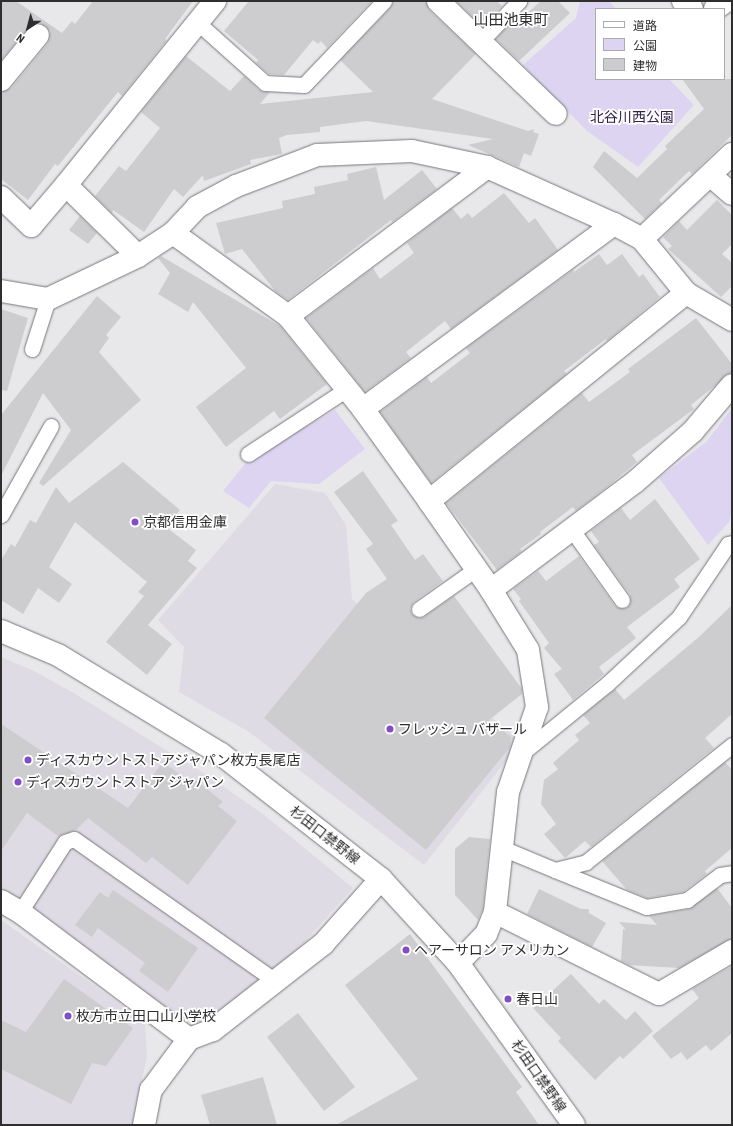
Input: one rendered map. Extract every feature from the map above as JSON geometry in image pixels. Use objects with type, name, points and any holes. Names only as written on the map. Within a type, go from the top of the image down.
[{"type":"street","points":[[1,196],[31,226],[66,186],[215,1]]},
{"type":"street","points":[[438,1],[556,114]]},
{"type":"street","points":[[716,8],[726,1]]},
{"type":"street","points":[[1,80],[38,35]]},
{"type":"street","points":[[1,291],[48,299],[138,256],[174,233],[197,207],[236,186],[317,155],[412,151],[487,166],[614,224],[642,240],[686,293],[732,320]]},
{"type":"street","points":[[642,240],[732,154]]},
{"type":"street","points":[[288,316],[487,166]]},
{"type":"street","points":[[710,175],[732,194]]},
{"type":"street","points":[[66,186],[138,256]]},
{"type":"street","points":[[363,409],[614,224]]},
{"type":"street","points":[[174,233],[288,316],[363,409],[491,590],[528,650],[537,707],[508,792],[495,912],[486,934],[458,963]]},
{"type":"street","points":[[429,501],[686,293]]},
{"type":"street","points":[[491,590],[635,482],[693,431],[732,385]]},
{"type":"street","name":"杉田口禁野線","points":[[1,631],[58,656],[221,754],[381,879],[458,963],[574,1125]]},
{"type":"street","points":[[144,1125],[151,1090],[189,1039],[213,1030],[323,944],[381,879]]},
{"type":"street","points":[[10,907],[189,1039]]},
{"type":"street","points":[[495,912],[659,994],[732,951]]},
{"type":"lane","points":[[198,23],[265,83],[304,85],[384,1]]},
{"type":"lane","points":[[480,42],[519,1]]},
{"type":"lane","points":[[32,349],[48,299]]},
{"type":"lane","points":[[248,454],[347,390]]},
{"type":"lane","points":[[1,515],[51,426]]},
{"type":"lane","points":[[572,530],[622,600]]},
{"type":"lane","points":[[521,753],[607,684],[679,617],[728,544],[732,543]]},
{"type":"lane","points":[[419,609],[476,569]]},
{"type":"lane","points":[[555,870],[586,862],[732,745]]},
{"type":"lane","points":[[10,907],[65,842],[74,839],[276,982]]},
{"type":"lane","points":[[502,848],[646,907],[687,900],[720,875],[732,873]]},
{"type":"shaded area","points":[[275,484],[325,493],[346,525],[352,599],[521,742],[424,865],[249,732],[179,692],[184,647],[158,620]]},
{"type":"shaded area","points":[[1,657],[34,671],[72,692],[208,776],[263,814],[353,888],[302,945],[259,985],[206,1023],[186,1021],[85,949],[1,893]]},
{"type":"shaded area","name":"枚方市立田口山小学校","points":[[1,920],[125,1007],[145,1025],[147,1057],[132,1125],[1,1125]]},
{"type":"green space","name":"北谷川西公園","points":[[580,1],[609,1],[615,8],[595,8],[595,80],[670,80],[694,105],[638,167],[587,131],[523,65],[576,18]]},
{"type":"green space","points":[[732,408],[732,510],[729,522],[708,545],[659,478],[707,441]]},
{"type":"green space","points":[[335,410],[365,449],[319,484],[271,481],[249,508],[223,491],[248,460]]},
{"type":"building","points":[[1,1],[16,1],[62,33],[72,21],[75,24],[93,1],[193,1],[165,39],[167,40],[122,96],[118,92],[58,166],[55,164],[28,200],[1,179],[1,92],[11,88],[48,43],[50,31],[40,23],[33,23],[1,60]]},
{"type":"building","points":[[249,1],[372,1],[327,48],[321,41],[318,44],[313,40],[284,75],[269,74],[256,63],[258,60],[224,31]]},
{"type":"building","points":[[393,1],[426,1],[429,10],[476,54],[432,99],[528,131],[534,129],[533,132],[539,134],[531,156],[524,153],[519,167],[468,145],[493,139],[366,121],[320,127],[320,132],[287,135],[279,138],[282,154],[250,160],[251,164],[204,181],[203,175],[183,197],[174,189],[144,232],[113,210],[112,213],[95,196],[119,166],[126,171],[160,128],[141,112],[186,56],[230,91],[244,76],[259,90],[270,92],[260,104],[373,92],[340,60],[391,7]]},
{"type":"building","points":[[456,1],[497,1],[502,6],[482,26]]},
{"type":"building","points":[[541,1],[558,1],[570,13],[519,61],[496,39],[515,18],[518,21]]},
{"type":"building","points":[[732,79],[732,135],[692,174],[689,171],[659,200],[662,203],[645,219],[593,167],[604,151],[637,178],[667,149],[665,146],[704,109],[683,80]]},
{"type":"building","points":[[376,167],[384,200],[422,170],[437,189],[392,222],[391,220],[288,300],[276,292],[242,249],[225,254],[216,223],[283,208],[282,201],[315,194],[314,187],[348,180],[347,174]]},
{"type":"building","points":[[504,193],[529,223],[535,218],[558,250],[451,329],[445,321],[406,352],[411,358],[365,392],[306,318],[373,268],[380,279],[414,253],[407,243],[452,208],[461,219],[468,213],[472,218]]},
{"type":"building","points":[[717,200],[732,215],[732,244],[722,254],[732,263],[732,286],[721,297],[668,249],[672,246],[663,237],[679,221],[687,230]]},
{"type":"building","points":[[80,216],[97,233],[88,244],[69,230]]},
{"type":"building","points":[[599,254],[607,265],[622,254],[639,277],[643,274],[660,297],[607,341],[606,339],[564,371],[567,374],[431,483],[380,412],[427,377],[431,383],[470,353],[466,348],[573,270],[574,272]]},
{"type":"building","points":[[161,256],[280,326],[327,384],[280,419],[274,411],[226,447],[196,407],[246,368],[193,302],[188,312],[158,294],[170,273],[158,258]]},
{"type":"building","points":[[97,296],[121,317],[106,335],[109,338],[99,352],[141,400],[43,486],[39,483],[71,430],[43,393],[1,476],[1,415]]},
{"type":"building","points":[[1,309],[28,318],[7,391],[1,390]]},
{"type":"building","points":[[696,318],[732,364],[732,372],[691,405],[694,409],[632,455],[637,462],[576,511],[573,507],[540,532],[541,534],[520,549],[522,551],[497,570],[446,503],[582,393],[589,402],[630,372],[628,369]]},
{"type":"building","points":[[123,462],[180,510],[166,527],[196,550],[188,561],[197,568],[148,625],[172,644],[147,675],[106,642],[144,596],[138,592],[147,582],[75,522],[49,567],[72,584],[59,603],[38,588],[23,614],[1,600],[1,560],[11,544],[15,547],[30,520],[36,523],[56,487],[69,503]]},
{"type":"building","name":"フレッシュ バザール","points":[[363,471],[398,521],[391,525],[415,560],[423,554],[443,581],[414,602],[410,609],[412,614],[419,618],[424,617],[454,596],[522,689],[522,694],[489,720],[511,737],[510,747],[426,850],[264,718],[366,593],[387,579],[366,549],[373,544],[334,492]]},
{"type":"building","points":[[655,499],[700,559],[674,579],[680,587],[627,627],[636,638],[599,667],[604,674],[573,700],[554,674],[562,669],[544,648],[549,643],[519,601],[521,599],[513,589],[538,571],[546,581],[579,556],[615,606],[619,608],[627,608],[630,603],[630,595],[594,545],[599,542],[591,531],[621,508],[630,520]]},
{"type":"building","points":[[732,605],[732,714],[705,738],[714,748],[591,847],[585,841],[565,858],[544,834],[556,824],[541,804],[544,780],[558,769],[553,763],[579,740],[575,735],[590,723],[583,715],[615,689],[624,700],[700,636]]},
{"type":"building","points":[[1,724],[128,808],[163,762],[190,782],[192,777],[223,802],[218,806],[237,821],[188,885],[152,857],[146,863],[88,818],[76,830],[58,836],[27,813],[1,851]]},
{"type":"building","points":[[725,762],[732,770],[732,848],[705,871],[707,874],[683,892],[647,898],[627,890],[602,861]]},
{"type":"building","points":[[469,837],[490,839],[483,909],[478,920],[455,895],[455,849]]},
{"type":"building","points":[[717,888],[732,908],[732,939],[679,968],[629,965],[621,961],[623,929],[626,930],[619,922],[657,925],[649,916],[689,909]]},
{"type":"building","points":[[539,889],[581,909],[589,909],[589,913],[606,923],[592,947],[527,914]]},
{"type":"building","points":[[113,890],[198,948],[168,992],[139,971],[145,963],[98,928],[92,937],[75,925],[100,892],[108,898]]},
{"type":"building","points":[[410,934],[522,1087],[516,1092],[539,1125],[336,1125],[418,1079],[345,985]]},
{"type":"building","points":[[732,966],[732,1033],[711,1051],[706,1045],[687,1060],[681,1052],[671,1059],[652,1036],[699,998],[692,989]]},
{"type":"building","points":[[571,974],[599,1004],[604,999],[626,1020],[635,1011],[653,1031],[623,1059],[620,1056],[595,1080],[558,1041],[561,1038],[533,1008]]},
{"type":"building","points":[[64,979],[133,1028],[106,1066],[92,1063],[71,1104],[1,1069],[1,1020],[26,1032]]},
{"type":"building","points":[[298,1013],[355,1087],[324,1111],[267,1037]]},
{"type":"building","points":[[263,1077],[277,1125],[210,1125],[201,1095]]},
{"type":"place","name":"京都信用金庫","points":[[135,522]]},
{"type":"place","name":"フレッシュ バザール","points":[[390,729]]},
{"type":"place","name":"ディスカウントストアジャパン枚方長尾店","points":[[28,760]]},
{"type":"place","name":"ディスカウントストア ジャパン","points":[[18,782]]},
{"type":"place","name":"ヘアーサロン アメリカン","points":[[406,950]]},
{"type":"place","name":"春日山","points":[[508,999]]},
{"type":"place","name":"枚方市立田口山小学校","points":[[68,1016]]},
{"type":"district","name":"山田池東町","points":[[511,21]]}]
